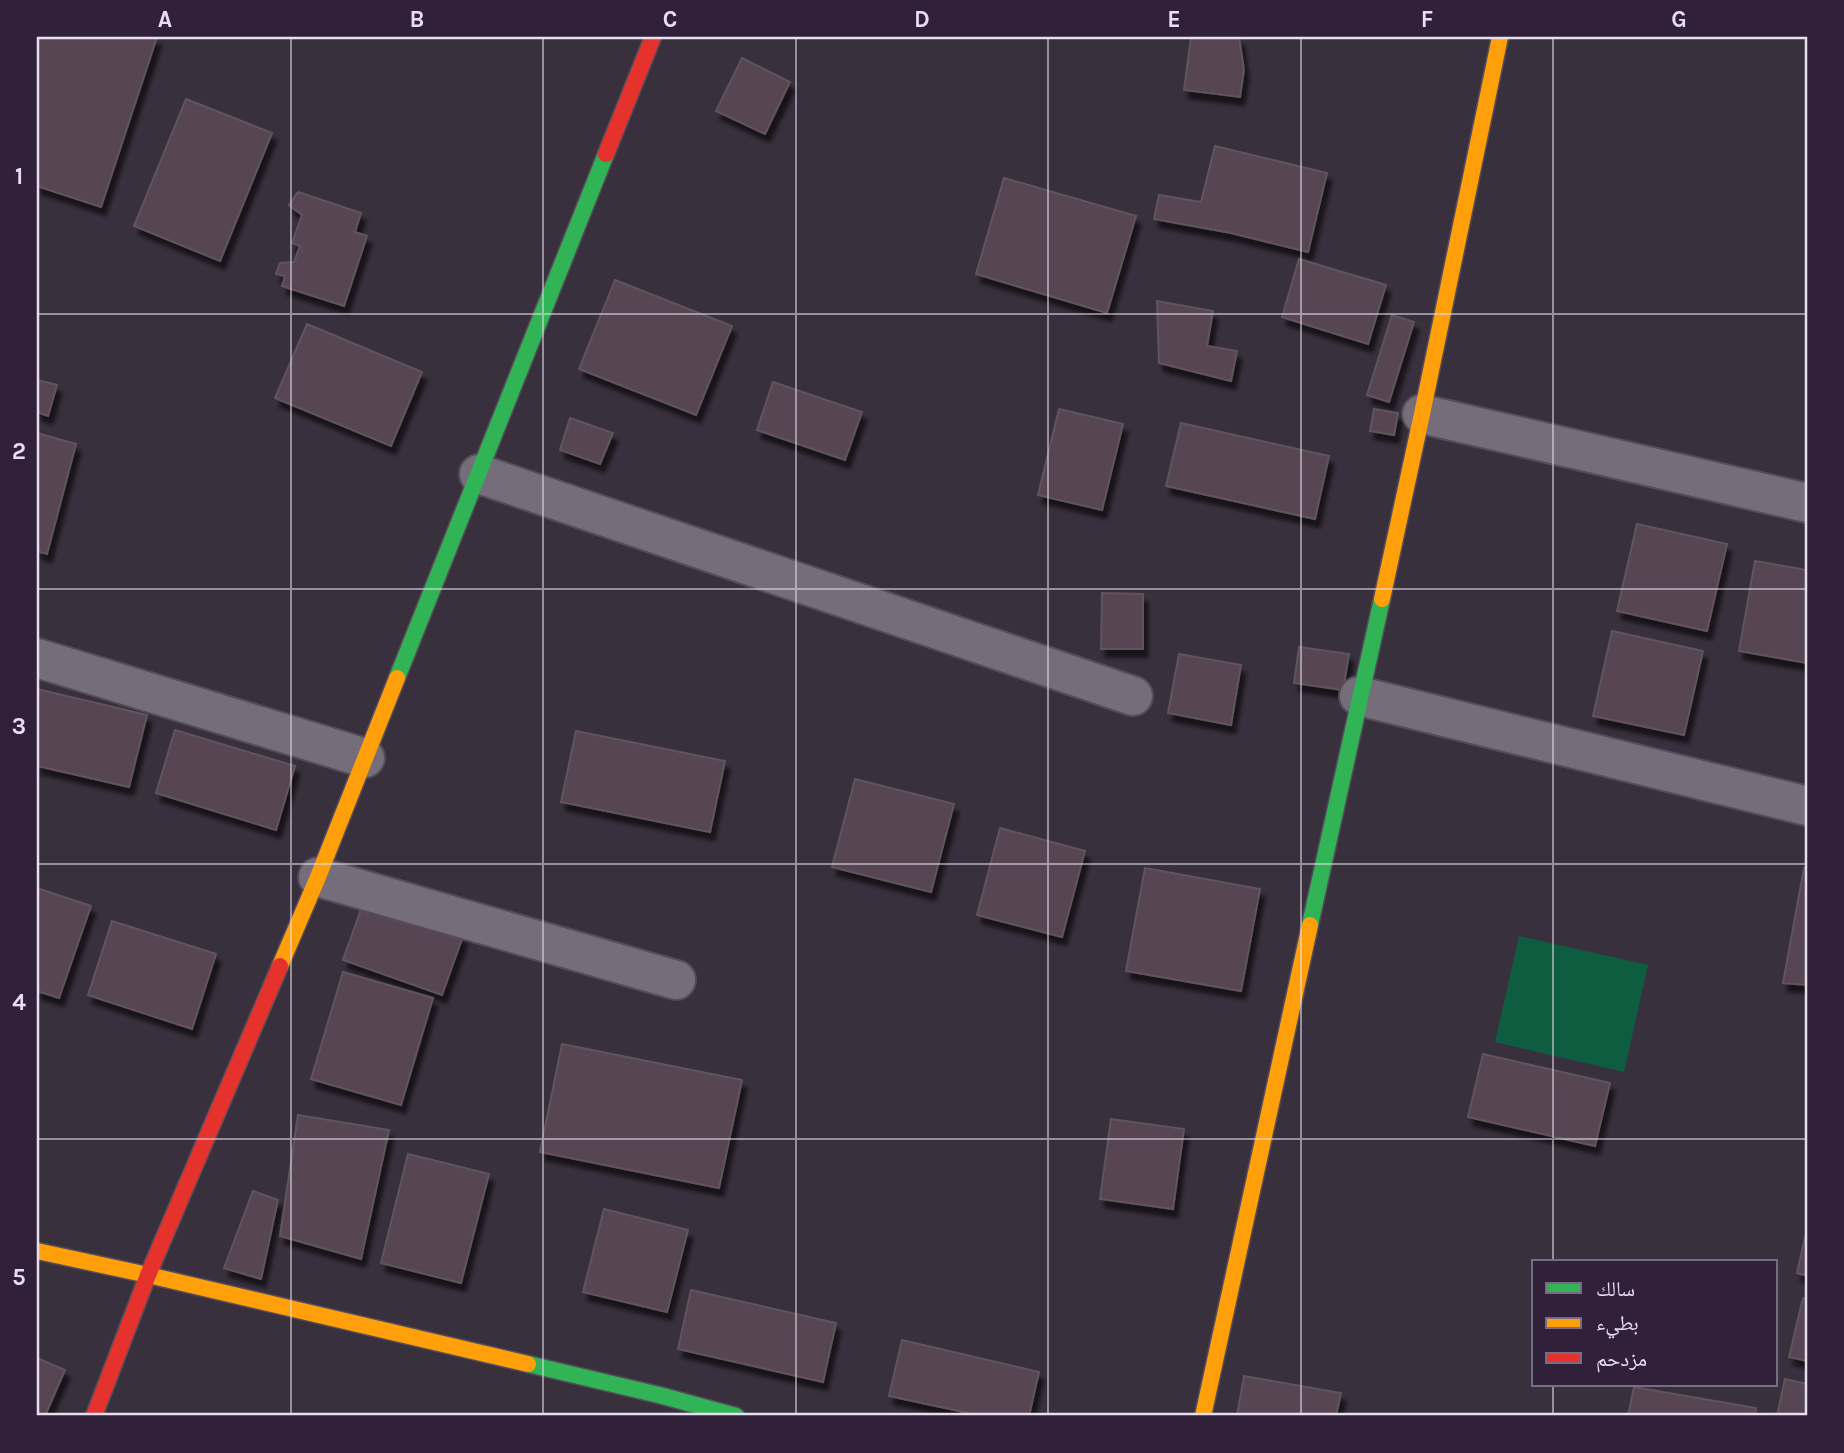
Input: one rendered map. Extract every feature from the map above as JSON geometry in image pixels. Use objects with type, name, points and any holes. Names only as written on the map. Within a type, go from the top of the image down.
[{"type":"street","points":[[94,1416],[148,1275],[318,877],[653,37]]},
{"type":"street","points":[[1203,1416],[1422,414],[1500,37]]},
{"type":"street","points":[[1422,414],[1807,503]]},
{"type":"street","points":[[479,474],[1133,696]]},
{"type":"street","points":[[37,658],[365,758]]},
{"type":"street","points":[[1359,696],[1807,806]]},
{"type":"street","points":[[318,877],[676,980]]},
{"type":"street","points":[[37,1251],[659,1395],[736,1416]]},
{"type":"green space","points":[[1519,936],[1648,965],[1624,1072],[1495,1042]]},
{"type":"building","points":[[37,37],[157,37],[101,207],[37,186]]},
{"type":"building","points":[[1191,37],[1239,37],[1244,70],[1240,97],[1184,90]]},
{"type":"building","points":[[742,58],[790,82],[765,134],[716,111]]},
{"type":"building","points":[[186,99],[272,133],[220,261],[134,226]]},
{"type":"building","points":[[1215,146],[1327,173],[1308,252],[1231,233],[1154,219],[1159,195],[1201,202]]},
{"type":"building","points":[[1004,178],[1136,216],[1107,313],[976,274]]},
{"type":"building","points":[[298,192],[361,213],[355,232],[367,236],[344,306],[282,286],[285,276],[276,274],[280,263],[294,262],[300,246],[292,243],[302,215],[289,205]]},
{"type":"building","points":[[1299,259],[1386,285],[1368,344],[1282,317]]},
{"type":"building","points":[[615,280],[732,326],[696,415],[579,369]]},
{"type":"building","points":[[1157,301],[1213,311],[1207,346],[1237,351],[1231,381],[1159,363]]},
{"type":"building","points":[[1392,315],[1414,322],[1389,402],[1367,395]]},
{"type":"building","points":[[307,324],[422,372],[391,446],[275,398]]},
{"type":"building","points":[[37,380],[57,385],[48,416],[37,412]]},
{"type":"building","points":[[773,382],[862,412],[845,460],[757,430]]},
{"type":"building","points":[[1059,409],[1123,424],[1102,510],[1038,495]]},
{"type":"building","points":[[1374,409],[1398,413],[1394,435],[1370,431]]},
{"type":"building","points":[[570,418],[613,433],[600,464],[560,450]]},
{"type":"building","points":[[1181,423],[1329,456],[1315,519],[1166,486]]},
{"type":"building","points":[[37,433],[76,444],[47,554],[37,551]]},
{"type":"building","points":[[1637,524],[1727,544],[1707,631],[1617,611]]},
{"type":"building","points":[[1755,561],[1807,570],[1807,663],[1739,651]]},
{"type":"building","points":[[1102,593],[1143,594],[1143,649],[1101,649]]},
{"type":"building","points":[[1612,631],[1703,651],[1684,735],[1593,716]]},
{"type":"building","points":[[1299,647],[1349,654],[1343,690],[1294,683]]},
{"type":"building","points":[[1179,654],[1241,665],[1231,725],[1168,713]]},
{"type":"building","points":[[37,689],[147,715],[129,787],[37,766]]},
{"type":"building","points":[[175,730],[295,766],[276,830],[156,793]]},
{"type":"building","points":[[576,731],[725,761],[710,832],[561,802]]},
{"type":"building","points":[[855,779],[954,804],[931,892],[832,867]]},
{"type":"building","points":[[1000,828],[1085,851],[1062,937],[977,915]]},
{"type":"building","points":[[1145,868],[1260,889],[1241,991],[1126,971]]},
{"type":"building","points":[[1804,868],[1807,868],[1807,985],[1783,983]]},
{"type":"building","points":[[37,888],[91,906],[59,998],[37,991]]},
{"type":"building","points":[[364,901],[463,936],[442,995],[343,960]]},
{"type":"building","points":[[112,921],[216,954],[192,1029],[88,995]]},
{"type":"building","points":[[343,972],[433,998],[401,1105],[311,1079]]},
{"type":"building","points":[[562,1044],[742,1080],[719,1188],[540,1152]]},
{"type":"building","points":[[1483,1054],[1610,1083],[1595,1146],[1468,1117]]},
{"type":"building","points":[[298,1115],[389,1130],[361,1259],[280,1236]]},
{"type":"building","points":[[1111,1119],[1184,1129],[1173,1209],[1100,1199]]},
{"type":"building","points":[[408,1154],[489,1174],[461,1283],[381,1263]]},
{"type":"building","points":[[253,1191],[278,1200],[261,1279],[224,1268]]},
{"type":"building","points":[[604,1209],[688,1230],[667,1312],[583,1292]]},
{"type":"building","points":[[1807,1229],[1807,1276],[1797,1273]]},
{"type":"building","points":[[691,1290],[836,1323],[823,1382],[678,1349]]},
{"type":"building","points":[[1803,1298],[1807,1299],[1807,1361],[1789,1357]]},
{"type":"building","points":[[902,1340],[1039,1372],[1029,1416],[982,1416],[889,1396]]},
{"type":"building","points":[[37,1358],[65,1370],[45,1416],[37,1416]]},
{"type":"building","points":[[1244,1376],[1341,1393],[1336,1416],[1237,1416]]},
{"type":"building","points":[[1785,1379],[1807,1384],[1807,1416],[1777,1416]]},
{"type":"building","points":[[1634,1387],[1756,1408],[1755,1416],[1628,1416]]},
{"type":"traffic: fast","points":[[397,678],[606,154]]},
{"type":"traffic: fast","points":[[1310,925],[1382,599]]},
{"type":"traffic: fast","points":[[528,1364],[736,1416]]},
{"type":"traffic: slow","points":[[1382,599],[1500,37]]},
{"type":"traffic: slow","points":[[280,966],[397,678]]},
{"type":"traffic: slow","points":[[1203,1416],[1310,925]]},
{"type":"traffic: slow","points":[[37,1251],[528,1364]]},
{"type":"traffic: jam","points":[[606,154],[653,37]]},
{"type":"traffic: jam","points":[[94,1416],[148,1275],[280,966]]}]
